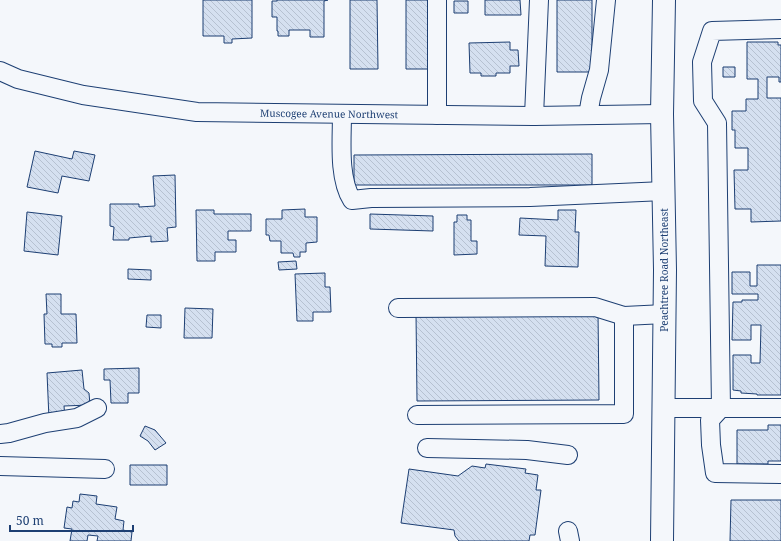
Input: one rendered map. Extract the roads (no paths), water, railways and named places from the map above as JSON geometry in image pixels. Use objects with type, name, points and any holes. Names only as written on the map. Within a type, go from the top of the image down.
[{"type":"highway","name":"Peachtree Road Northeast","points":[[662,541],[665,314],[662,114],[664,0]]},
{"type":"street","points":[[437,0],[437,115]]},
{"type":"street","points":[[534,116],[540,0]]},
{"type":"street","points":[[588,115],[599,70],[606,0]]},
{"type":"street","points":[[781,30],[712,31],[702,62],[703,101],[717,123],[721,408],[710,420],[711,445],[715,473],[781,474]]},
{"type":"street","name":"Muscogee Avenue Northwest","points":[[0,70],[18,79],[83,95],[197,112],[534,116],[662,114]]},
{"type":"street","points":[[342,114],[342,162],[346,191],[352,200],[371,198],[530,197],[664,191]]},
{"type":"street","points":[[398,308],[595,307],[624,316],[665,314]]},
{"type":"street","points":[[417,415],[624,414],[624,316]]},
{"type":"street","points":[[0,434],[45,423],[76,418],[97,408]]},
{"type":"street","points":[[664,408],[781,408]]},
{"type":"street","points":[[427,448],[527,450],[568,455]]},
{"type":"street","points":[[0,466],[105,469]]}]
